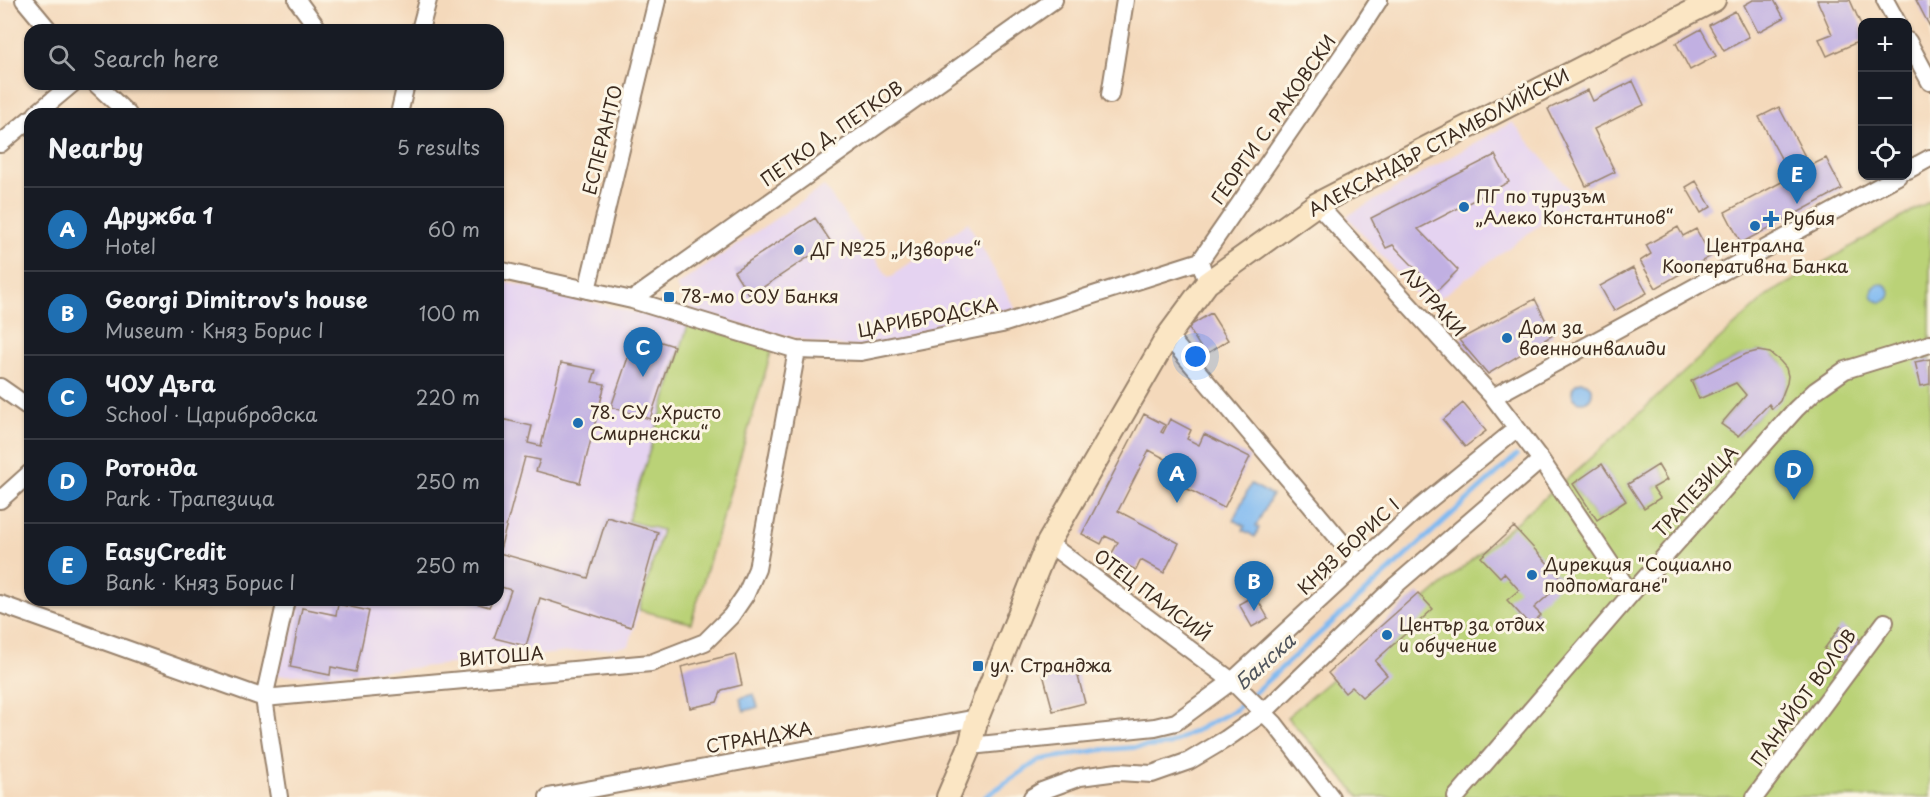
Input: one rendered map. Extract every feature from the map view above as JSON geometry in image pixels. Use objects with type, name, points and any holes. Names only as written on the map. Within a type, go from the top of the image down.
[{"type":"street","points":[[24,0],[45,24]]},
{"type":"street","points":[[297,0],[315,24]]},
{"type":"street","points":[[422,24],[428,0]]},
{"type":"street","name":"ЕСПЕРАНТО","points":[[587,290],[657,0]]},
{"type":"street","name":"ПЕТКО Д. ПЕТКОВ","points":[[632,300],[1054,0]]},
{"type":"street","points":[[1110,95],[1125,0]]},
{"type":"street","name":"ГЕОРГИ С. РАКОВСКИ","points":[[1200,261],[1379,0]]},
{"type":"street","name":"АЛЕКСАНДЪР СТАМБОЛИЙСКИ","points":[[948,797],[970,746],[977,718],[1048,543],[1168,336],[1207,283],[1317,204],[1714,0]]},
{"type":"street","points":[[1885,0],[1896,18]]},
{"type":"street","points":[[1912,48],[1930,82]]},
{"type":"street","points":[[43,108],[65,90]]},
{"type":"street","points":[[102,90],[122,108]]},
{"type":"street","points":[[400,108],[405,90]]},
{"type":"street","points":[[0,144],[24,124]]},
{"type":"street","points":[[1912,168],[1930,158]]},
{"type":"street","points":[[1493,397],[1891,180]]},
{"type":"street","name":"ЛУТРАКИ","points":[[1317,204],[1493,397],[1542,460],[1631,594]]},
{"type":"street","points":[[1200,261],[1207,283]]},
{"type":"street","name":"ЦАРИБРОДСКА","points":[[504,271],[632,300],[797,350],[861,352],[1002,324],[1200,261]]},
{"type":"street","points":[[1168,336],[1360,564]]},
{"type":"street","name":"ТРАПЕЗИЦА","points":[[1456,797],[1631,594],[1796,409],[1815,391],[1845,370],[1930,344]]},
{"type":"street","name":"ВИТОША","points":[[0,604],[264,698],[651,663],[705,642],[731,616],[746,594],[757,569],[797,350]]},
{"type":"street","points":[[0,387],[24,404]]},
{"type":"street","name":"КНЯЗ БОРИС I","points":[[970,746],[1155,727],[1176,722],[1237,686],[1418,509],[1516,429]]},
{"type":"street","points":[[1032,797],[1080,777],[1118,772],[1152,774],[1189,761],[1226,739],[1261,711],[1396,585],[1542,460]]},
{"type":"street","points":[[0,500],[24,478]]},
{"type":"street","name":"ОТЕЦ ПАИСИЙ","points":[[1048,543],[1237,686],[1261,711]]},
{"type":"street","points":[[279,797],[264,698],[285,606]]},
{"type":"street","name":"ПАНАЙОТ ВОЛОВ","points":[[1755,797],[1885,622]]},
{"type":"street","points":[[1261,711],[1275,724],[1331,797]]},
{"type":"street","name":"СТРАНДЖА","points":[[548,797],[977,718]]},
{"type":"shaded area","name":"ПГ по туризъм „Алеко Константинов“","points":[[1512,122],[1577,198],[1427,307],[1347,216]]},
{"type":"shaded area","name":"ДГ №25 „Изворче“","points":[[824,186],[889,278],[968,222],[1018,314],[873,349],[822,344],[693,313],[676,286]]},
{"type":"shaded area","name":"78. СУ „Христо Смирненски“","points":[[504,281],[688,325],[628,521],[662,530],[629,646],[392,670],[274,676],[291,606],[504,606]]},
{"type":"green space","points":[[1930,201],[1930,797],[1360,797],[1287,717],[1575,472],[1769,294]],"holes":[[[1758,351],[1778,359],[1783,366],[1787,382],[1779,400],[1772,408],[1769,404],[1738,436],[1721,423],[1746,395],[1736,383],[1699,398],[1691,381],[1737,358]],[[1602,464],[1626,501],[1597,520],[1573,484]],[[1658,465],[1667,480],[1653,488],[1659,498],[1644,508],[1628,484]]]},
{"type":"green space","points":[[688,325],[773,346],[691,623],[639,610],[662,530],[628,521]]},
{"type":"water","points":[[1881,284],[1887,287],[1890,293],[1887,299],[1881,302],[1875,299],[1872,293],[1875,287]]},
{"type":"water","points":[[1582,382],[1589,385],[1592,392],[1589,399],[1582,402],[1575,399],[1572,392],[1575,385]]},
{"type":"water","points":[[1251,484],[1272,495],[1256,526],[1259,528],[1255,537],[1243,530],[1245,526],[1233,520]]},
{"type":"water","points":[[754,694],[758,707],[744,711],[740,698]]},
{"type":"building","points":[[1753,0],[1774,0],[1784,18],[1758,32],[1744,5]]},
{"type":"building","points":[[1817,0],[1850,0],[1858,18],[1858,42],[1827,56],[1819,39],[1832,34]]},
{"type":"building","points":[[1916,0],[1930,0],[1930,27]]},
{"type":"building","points":[[1735,11],[1749,37],[1724,51],[1709,25]]},
{"type":"building","points":[[1701,29],[1716,56],[1690,70],[1676,43]]},
{"type":"building","points":[[1633,81],[1644,105],[1594,129],[1615,172],[1586,186],[1548,109],[1588,90],[1593,101]]},
{"type":"building","points":[[1779,107],[1810,166],[1826,158],[1842,189],[1741,243],[1725,212],[1791,177],[1759,117]]},
{"type":"building","points":[[1495,155],[1509,182],[1418,229],[1458,270],[1437,291],[1393,245],[1386,248],[1371,218]]},
{"type":"building","points":[[1696,181],[1711,207],[1701,213],[1686,187]]},
{"type":"building","points":[[815,218],[831,242],[750,296],[734,271]]},
{"type":"building","points":[[1678,227],[1683,236],[1696,229],[1711,256],[1656,288],[1640,261],[1651,254],[1646,245]]},
{"type":"building","points":[[1633,268],[1647,293],[1614,311],[1600,286]]},
{"type":"building","name":"Дом за военноинвалиди","points":[[1535,299],[1553,335],[1488,374],[1459,340]]},
{"type":"building","points":[[1211,313],[1228,340],[1205,355],[1188,327]]},
{"type":"building","points":[[636,334],[674,346],[650,419],[611,407]]},
{"type":"building","points":[[1758,351],[1770,353],[1780,361],[1786,368],[1787,383],[1780,401],[1772,409],[1769,404],[1738,436],[1721,424],[1746,395],[1736,383],[1699,399],[1691,381],[1746,354]]},
{"type":"building","points":[[1930,359],[1930,384],[1921,386],[1915,362]]},
{"type":"building","points":[[561,363],[596,370],[592,382],[605,384],[580,483],[536,471],[540,460],[525,457],[504,535],[504,420],[532,426],[528,443],[541,446]]},
{"type":"building","points":[[1463,403],[1486,431],[1465,447],[1443,420]]},
{"type":"building","points":[[1144,414],[1165,425],[1161,432],[1163,433],[1170,419],[1191,430],[1187,439],[1199,445],[1204,434],[1250,457],[1224,508],[1178,484],[1182,476],[1173,472],[1177,465],[1149,450],[1118,511],[1179,543],[1164,573],[1141,560],[1136,570],[1110,557],[1118,542],[1105,536],[1101,544],[1082,534]]},
{"type":"building","points":[[1602,464],[1626,501],[1597,520],[1573,484]]},
{"type":"building","points":[[1658,465],[1667,480],[1653,488],[1660,498],[1644,508],[1628,484]]},
{"type":"building","points":[[607,517],[658,532],[631,627],[540,598],[526,646],[494,638],[511,590],[504,588],[504,554],[588,578]]},
{"type":"building","name":"Дирекция \"Социално подпомагане\"","points":[[1514,527],[1564,581],[1534,608],[1541,615],[1530,625],[1507,600],[1519,590],[1504,573],[1500,577],[1481,557]]},
{"type":"building","name":"Център за отдих и обучение","points":[[1418,593],[1433,609],[1375,661],[1387,675],[1362,697],[1352,687],[1345,693],[1328,673]]},
{"type":"building","points":[[1255,595],[1268,618],[1252,627],[1239,604]]},
{"type":"building","points":[[338,606],[369,611],[356,672],[331,667],[330,675],[290,667],[302,608],[336,615]]},
{"type":"building","points":[[1841,626],[1863,642],[1846,665],[1824,649]]},
{"type":"building","points":[[735,654],[742,685],[722,690],[717,702],[690,708],[681,667]]},
{"type":"building","points":[[1075,665],[1085,703],[1053,711],[1043,674]]},
{"type":"waterway","name":"Банска","points":[[985,797],[1039,760],[1099,750],[1168,745],[1235,710],[1516,456]]},
{"type":"place","name":"EasyCredit","points":[[1797,204]]},
{"type":"place","name":"ПГ по туризъм „Алеко Константинов“","points":[[1464,207]]},
{"type":"place","name":"Рубия","points":[[1771,219]]},
{"type":"place","name":"Централна Кооперативна Банка","points":[[1755,226]]},
{"type":"place","name":"ДГ №25 „Изворче“","points":[[799,250]]},
{"type":"place","name":"78-мо СОУ Банкя","points":[[669,297]]},
{"type":"place","name":"Дом за военноинвалиди","points":[[1507,338]]},
{"type":"place","name":"ЧОУ Дъга","points":[[643,377]]},
{"type":"place","name":"78. СУ „Христо Смирненски“","points":[[578,423]]},
{"type":"place","name":"Ротонда","points":[[1794,500]]},
{"type":"place","name":"Дружба 1","points":[[1177,503]]},
{"type":"place","name":"Дирекция \"Социално подпомагане\"","points":[[1532,575]]},
{"type":"place","name":"Georgi Dimitrov's house","points":[[1254,611]]},
{"type":"place","name":"Център за отдих и обучение","points":[[1387,635]]},
{"type":"place","name":"ул. Странджа","points":[[978,666]]}]
